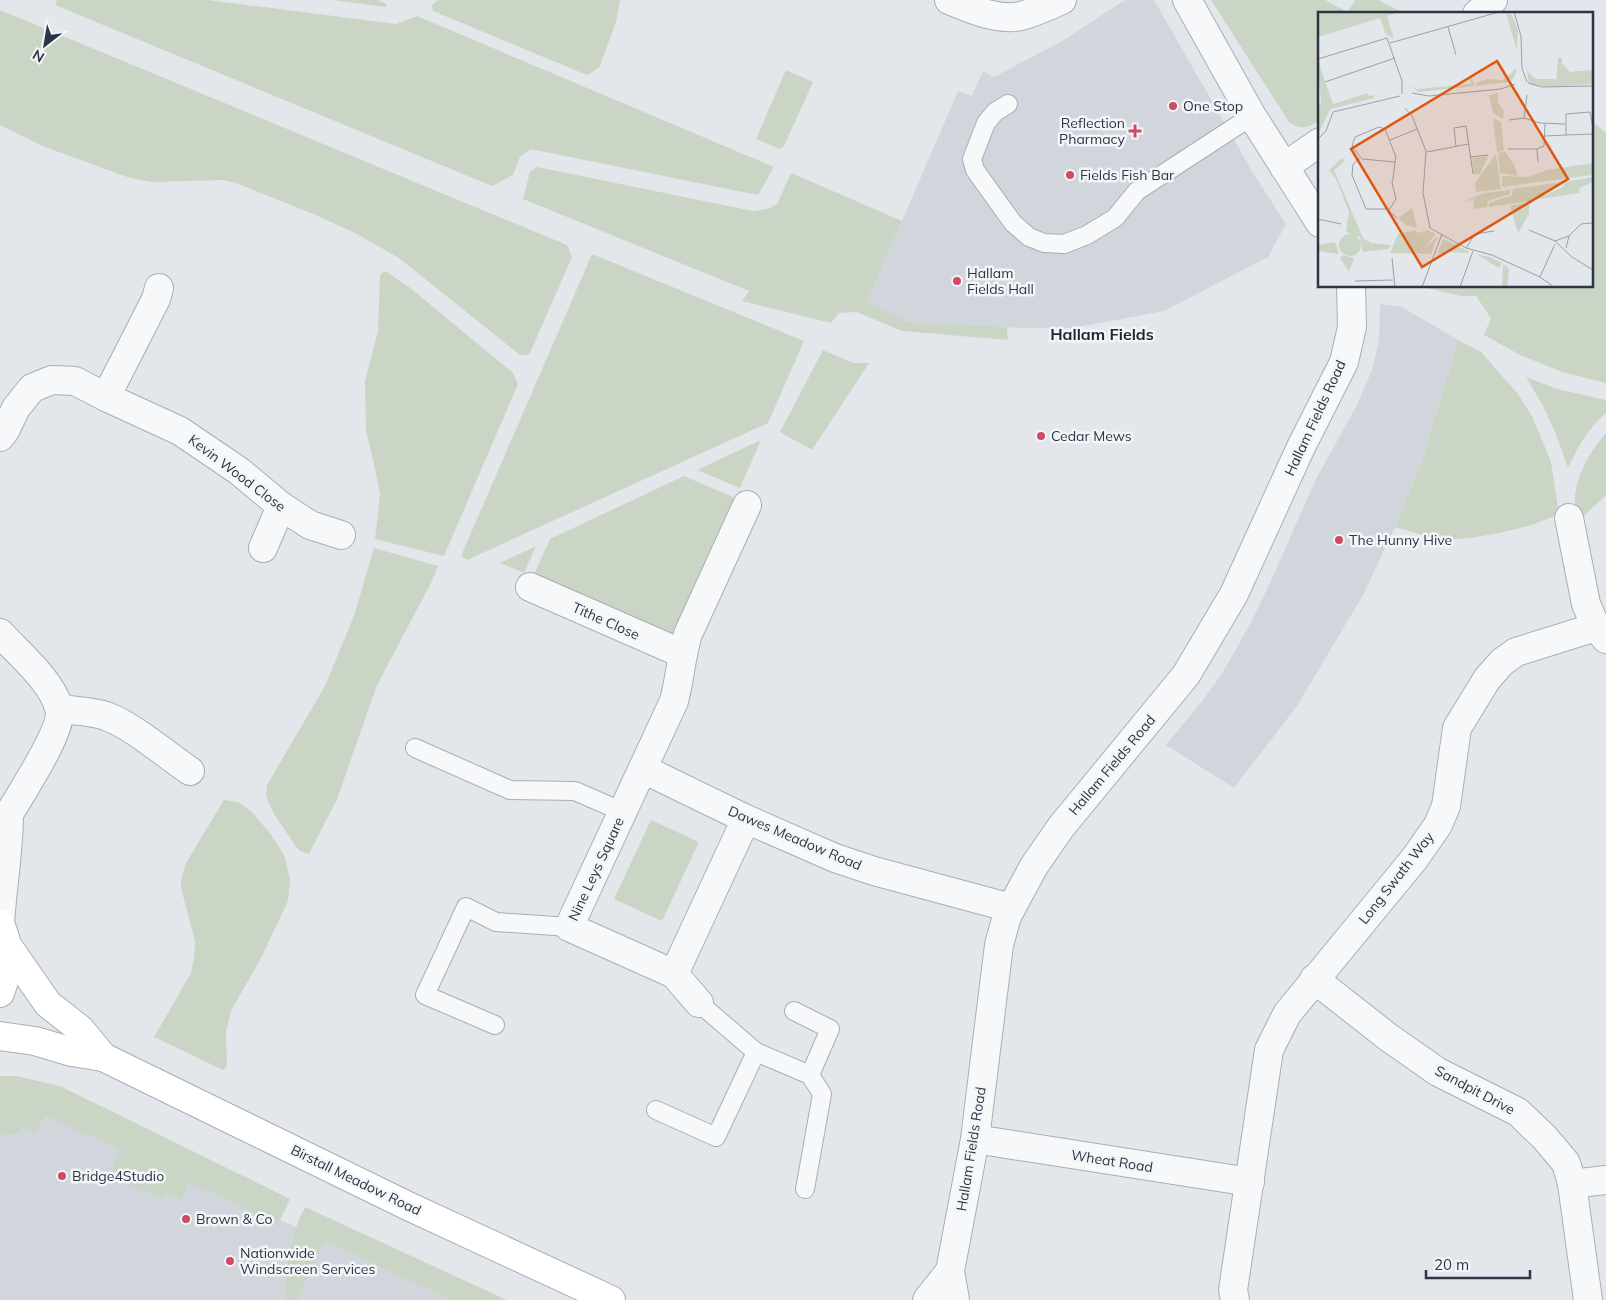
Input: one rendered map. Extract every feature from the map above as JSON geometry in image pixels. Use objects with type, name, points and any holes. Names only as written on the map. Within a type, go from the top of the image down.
[{"type":"street","points":[[949,0],[973,10],[995,16],[1019,16],[1040,10],[1062,0]]},
{"type":"street","points":[[1187,0],[1252,116],[1318,220]]},
{"type":"street","points":[[1479,12],[1493,0]]},
{"type":"street","points":[[1284,167],[1318,143]]},
{"type":"street","points":[[106,396],[156,299],[159,288]]},
{"type":"street","name":"Hallam Fields Road","points":[[955,1300],[950,1271],[975,1139],[999,945],[1011,908],[1034,866],[1061,827],[1186,675],[1234,594],[1301,447],[1344,362],[1352,327],[1351,288]]},
{"type":"street","name":"Kevin Wood Close","points":[[0,437],[6,431],[16,408],[32,388],[52,380],[75,381],[180,431],[239,471],[281,506],[310,525],[341,535]]},
{"type":"street","points":[[642,769],[674,701],[680,680],[688,634],[747,505]]},
{"type":"street","points":[[263,548],[281,506]]},
{"type":"street","points":[[1569,518],[1586,604],[1601,633]]},
{"type":"street","name":"Tithe Close","points":[[530,587],[683,654]]},
{"type":"street","points":[[0,633],[49,687],[60,709],[52,740],[5,817],[9,842],[3,883],[3,931],[8,969],[0,993]]},
{"type":"street","name":"Long Swath Way","points":[[1250,1182],[1269,1050],[1287,1014],[1314,978],[1415,858],[1438,825],[1446,806],[1457,728],[1487,679],[1502,662],[1516,652],[1601,633]]},
{"type":"street","points":[[60,709],[105,716],[124,724],[190,771]]},
{"type":"street","name":"Dawes Meadow Road","points":[[642,769],[746,819],[835,858],[874,871],[1011,908]]},
{"type":"street","name":"Nine Leys Square","points":[[642,769],[569,927],[674,974]]},
{"type":"street","points":[[699,1003],[674,974],[746,819]]},
{"type":"street","name":"Birstall Meadow Road","points":[[3,931],[48,1004],[80,1029],[103,1057]]},
{"type":"street","name":"Sandpit Drive","points":[[1314,978],[1388,1037],[1438,1072],[1518,1112],[1566,1162],[1572,1184],[1588,1300]]},
{"type":"street","name":"Birstall Meadow Road","points":[[0,1036],[35,1041],[72,1052],[103,1057],[408,1206],[611,1300]]},
{"type":"street","name":"Wheat Road","points":[[975,1139],[1250,1182]]},
{"type":"street","points":[[1572,1184],[1606,1180]]},
{"type":"street","points":[[1235,1300],[1233,1290],[1250,1182]]},
{"type":"street","name":"Hallam Fields Road","points":[[927,1300],[950,1271]]},
{"type":"lane","points":[[1008,104],[995,112],[986,123],[972,159],[975,170],[1013,223],[1028,237],[1044,243],[1064,244],[1088,235],[1115,218],[1138,191],[1252,116]]},
{"type":"lane","points":[[415,748],[510,790],[575,790],[623,812]]},
{"type":"lane","points":[[495,1025],[425,995],[466,907],[496,922],[569,927]]},
{"type":"lane","points":[[699,1003],[756,1052],[810,1075],[822,1094],[805,1189]]},
{"type":"lane","points":[[794,1012],[830,1029],[810,1075]]},
{"type":"lane","points":[[656,1110],[716,1137],[756,1052]]},
{"type":"shaded area","points":[[1125,0],[1154,0],[1253,173],[1286,224],[1268,257],[1164,311],[1073,328],[1023,328],[908,322],[867,302],[958,91],[972,96],[983,71],[994,77],[1064,40]]},
{"type":"shaded area","points":[[1380,304],[1402,307],[1458,340],[1421,464],[1395,527],[1363,595],[1297,706],[1234,788],[1166,745],[1222,674],[1270,583],[1316,479],[1357,405],[1372,370],[1379,340]]},
{"type":"shaded area","points":[[37,1104],[451,1300],[0,1300],[0,1108]]},
{"type":"green space","points":[[57,0],[208,0],[396,24],[417,16],[774,167],[758,195],[530,149],[520,157],[513,175],[492,186],[55,5]]},
{"type":"green space","points":[[331,0],[377,0],[386,4],[386,7]]},
{"type":"green space","points":[[438,0],[620,0],[616,22],[599,68],[587,75],[433,11],[432,5]]},
{"type":"green space","points":[[1211,0],[1325,0],[1348,12],[1318,12],[1318,120],[1305,127],[1289,122]]},
{"type":"green space","points":[[1355,0],[1379,0],[1401,12],[1348,12]]},
{"type":"green space","points":[[0,10],[567,245],[572,257],[529,355],[520,355],[399,258],[357,234],[316,215],[236,183],[222,180],[153,182],[130,178],[45,147],[0,125]]},
{"type":"green space","points":[[786,70],[813,82],[784,146],[780,149],[756,139]]},
{"type":"green space","points":[[1594,123],[1606,133],[1606,383],[1562,372],[1520,355],[1484,335],[1491,318],[1476,296],[1461,296],[1427,288],[1594,288]]},
{"type":"green space","points":[[537,167],[753,211],[768,209],[777,204],[791,173],[902,221],[867,302],[908,322],[1007,327],[1008,340],[902,331],[857,312],[839,313],[831,323],[742,301],[749,291],[523,199],[530,172]]},
{"type":"green space","points":[[592,254],[804,341],[768,423],[467,560],[461,556]]},
{"type":"green space","points":[[385,271],[409,287],[513,373],[518,384],[444,556],[375,539],[380,494],[366,430],[365,381],[378,331],[380,275]]},
{"type":"green space","points":[[1458,340],[1481,352],[1518,394],[1532,416],[1551,462],[1559,514],[1532,525],[1470,538],[1440,540],[1395,527],[1421,464]]},
{"type":"green space","points":[[823,350],[853,363],[869,363],[812,450],[780,432]]},
{"type":"green space","points":[[1526,377],[1557,389],[1606,400],[1606,413],[1584,438],[1568,468],[1556,434],[1543,406]]},
{"type":"green space","points":[[1606,433],[1606,495],[1582,518],[1575,506],[1577,485],[1589,457]]},
{"type":"green space","points":[[761,440],[740,488],[697,470]]},
{"type":"green space","points":[[684,476],[735,498],[674,639],[533,577],[550,539]]},
{"type":"green space","points":[[536,546],[524,573],[500,563]]},
{"type":"green space","points":[[374,548],[438,566],[431,583],[377,685],[337,799],[309,854],[300,851],[274,814],[266,796],[267,785],[325,686],[354,616]]},
{"type":"green space","points":[[224,800],[238,802],[251,811],[270,833],[285,857],[290,880],[288,901],[261,958],[231,1011],[226,1032],[227,1067],[223,1070],[154,1037],[191,973],[194,957],[195,941],[181,888],[181,880],[186,863]]},
{"type":"green space","points":[[651,820],[699,842],[662,921],[614,899]]},
{"type":"green space","points":[[0,1076],[16,1076],[60,1086],[290,1199],[278,1224],[189,1182],[181,1200],[166,1193],[163,1200],[123,1181],[126,1175],[112,1168],[120,1150],[45,1115],[36,1133],[22,1126],[19,1133],[0,1135]]},
{"type":"green space","points":[[305,1207],[507,1300],[451,1300],[325,1241],[297,1300],[286,1300],[286,1276],[292,1240]]},
{"type":"place","name":"One Stop","points":[[1173,106]]},
{"type":"place","name":"Reflection Pharmacy","points":[[1135,131]]},
{"type":"place","name":"Fields Fish Bar","points":[[1070,175]]},
{"type":"place","name":"Hallam Fields Hall","points":[[957,281]]},
{"type":"place","name":"Cedar Mews","points":[[1041,436]]},
{"type":"place","name":"The Hunny Hive","points":[[1339,540]]},
{"type":"place","name":"Bridge4Studio","points":[[62,1176]]},
{"type":"place","name":"Brown & Co","points":[[186,1219]]},
{"type":"place","name":"Nationwide Windscreen Services","points":[[230,1261]]},
{"type":"district","name":"Hallam Fields","points":[[1102,334]]}]
